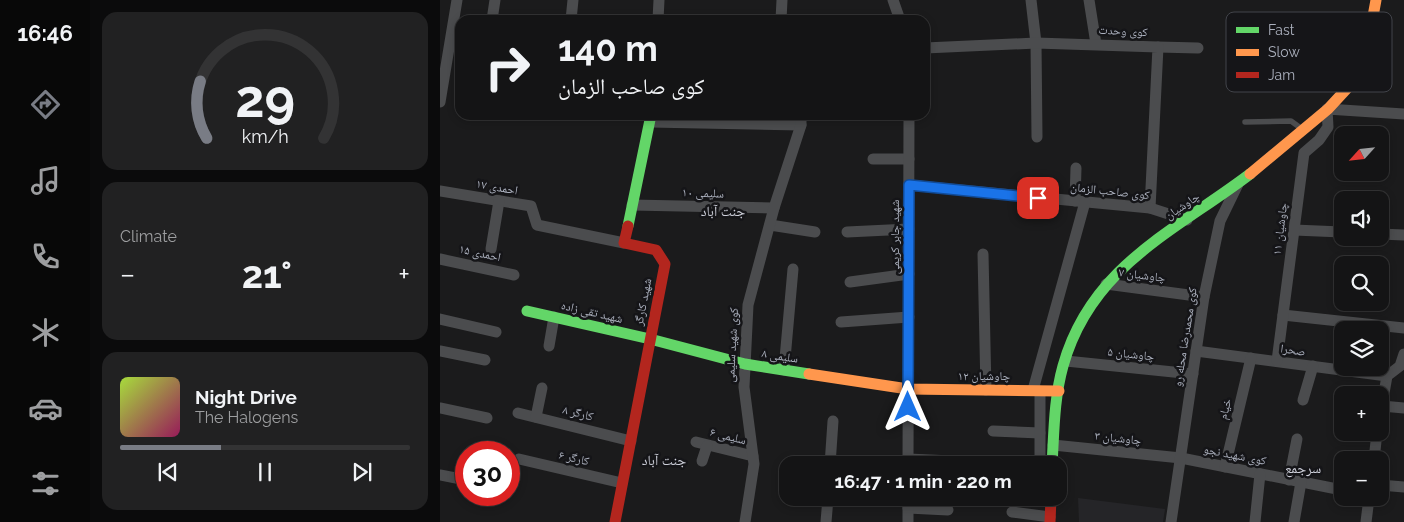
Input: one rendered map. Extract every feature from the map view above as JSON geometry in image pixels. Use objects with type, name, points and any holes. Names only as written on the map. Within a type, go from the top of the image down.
[{"type":"street","points":[[440,102],[457,0]]},
{"type":"street","points":[[493,15],[495,0]]},
{"type":"street","points":[[572,15],[573,0]]},
{"type":"street","points":[[658,15],[659,0]]},
{"type":"street","points":[[780,15],[782,0]]},
{"type":"street","points":[[894,0],[898,15]]},
{"type":"street","points":[[1031,0],[1036,43],[1037,137]]},
{"type":"street","points":[[1088,0],[1096,44]]},
{"type":"street","name":"کوی وحدت","points":[[930,48],[1036,43],[1158,47],[1150,208]]},
{"type":"street","points":[[1158,47],[1198,48]]},
{"type":"street","points":[[448,61],[455,62]]},
{"type":"street","name":"چاوشیان","points":[[1052,456],[1055,417],[1066,361],[1080,327],[1106,284],[1135,257],[1203,208],[1303,130],[1328,109],[1343,92]]},
{"type":"street","points":[[1328,109],[1404,114]]},
{"type":"street","name":"چاوشیان ۱۱","points":[[1277,361],[1304,153],[1319,140],[1328,128],[1328,109]]},
{"type":"street","points":[[624,243],[650,120]]},
{"type":"street","name":"کوی شهید سلیمی","points":[[745,522],[754,464],[744,387],[748,305],[774,208],[801,120]]},
{"type":"street","name":"شهید جابر کریمی","points":[[908,456],[910,120]]},
{"type":"street","points":[[873,158],[909,159]]},
{"type":"street","points":[[1040,456],[1036,390],[1080,202],[1076,168]]},
{"type":"street","name":"کوی محمدرضا محله رو","points":[[1171,522],[1204,297],[1220,221],[1240,180]]},
{"type":"street","name":"کوی صاحب الزمان","points":[[909,185],[1150,208],[1186,220]]},
{"type":"street","name":"احمدی ۱۷","points":[[440,191],[531,206],[537,226],[624,243]]},
{"type":"street","points":[[491,249],[499,201]]},
{"type":"street","name":"سلیمی ۱۰","points":[[632,205],[774,208]]},
{"type":"street","points":[[1203,208],[1213,213],[1220,221]]},
{"type":"street","points":[[770,225],[815,232]]},
{"type":"street","points":[[847,232],[909,229]]},
{"type":"street","points":[[1294,230],[1334,232]]},
{"type":"street","points":[[1389,234],[1404,235]]},
{"type":"street","name":"شهید کارگر","points":[[615,522],[665,264],[656,250],[624,243]]},
{"type":"street","points":[[983,254],[986,390]]},
{"type":"street","name":"احمدی ۱۵","points":[[440,259],[514,275]]},
{"type":"street","points":[[784,370],[793,270]]},
{"type":"street","points":[[850,282],[909,274]]},
{"type":"street","name":"چاوشیان ۷","points":[[1106,284],[1204,297]]},
{"type":"street","name":"شهید تقی زاده","points":[[528,311],[650,339]]},
{"type":"street","points":[[1283,315],[1404,328]]},
{"type":"street","points":[[549,346],[554,317]]},
{"type":"street","points":[[841,322],[909,317]]},
{"type":"street","points":[[440,319],[496,332]]},
{"type":"street","name":"سلیمی ۸","points":[[650,339],[745,364],[908,390]]},
{"type":"street","points":[[440,350],[485,360]]},
{"type":"street","name":"صحرا","points":[[1196,351],[1334,369]]},
{"type":"street","points":[[1389,374],[1400,366],[1404,354]]},
{"type":"street","name":"خیام","points":[[1225,467],[1251,358]]},
{"type":"street","name":"چاوشیان ۵","points":[[1066,361],[1193,374]]},
{"type":"street","points":[[1303,400],[1313,366]]},
{"type":"street","points":[[1385,386],[1387,376]]},
{"type":"street","points":[[536,417],[542,388]]},
{"type":"street","name":"چاوشیان ۱۲","points":[[908,390],[1059,391]]},
{"type":"street","points":[[440,408],[487,418]]},
{"type":"street","points":[[1389,410],[1404,408]]},
{"type":"street","name":"کارگر ۸","points":[[518,413],[631,441]]},
{"type":"street","points":[[831,456],[833,421]]},
{"type":"street","points":[[993,431],[1040,434]]},
{"type":"street","points":[[1294,522],[1297,439]]},
{"type":"street","name":"سلیمی ۶","points":[[702,461],[702,444],[753,456]]},
{"type":"street","name":"چاوشیان ۳","points":[[1053,445],[1181,458]]},
{"type":"street","name":"کوی شهید نجو","points":[[1181,458],[1334,488]]},
{"type":"street","name":"کارگر ۶","points":[[520,460],[622,483]]},
{"type":"street","points":[[1255,522],[1260,474]]},
{"type":"street","points":[[440,475],[455,478]]},
{"type":"street","points":[[1389,486],[1404,487]]},
{"type":"street","points":[[826,522],[827,506]]},
{"type":"street","points":[[908,506],[908,522]]},
{"type":"street","points":[[925,506],[948,510]]},
{"type":"street","points":[[1012,512],[1050,519],[1051,506]]},
{"type":"street","points":[[1366,522],[1368,506]]},
{"type":"lane","points":[[1245,122],[1291,121],[1303,130]]},
{"type":"shaded area","points":[[1078,498],[1165,509],[1163,522],[1079,522]]},
{"type":"traffic: fast","points":[[628,226],[650,120]]},
{"type":"traffic: fast","points":[[1052,456],[1056,403],[1063,366],[1076,331],[1093,302],[1115,276],[1139,254],[1165,233],[1250,174]]},
{"type":"traffic: fast","points":[[527,311],[650,339],[745,364],[809,374]]},
{"type":"traffic: slow","points":[[1374,12],[1376,0]]},
{"type":"traffic: slow","points":[[1250,174],[1328,109],[1344,92]]},
{"type":"traffic: slow","points":[[809,374],[908,389],[1059,391]]},
{"type":"traffic: jam","points":[[615,522],[665,264],[656,250],[624,243],[628,226]]},
{"type":"traffic: jam","points":[[1050,522],[1051,506]]},
{"type":"district","name":"جنت آباد","points":[[723,211]]},
{"type":"district","name":"جنت آباد","points":[[664,460]]},
{"type":"district","name":"سرجمع","points":[[1303,468]]},
{"type":"route","points":[[908,407],[909,185],[1038,198]]}]
